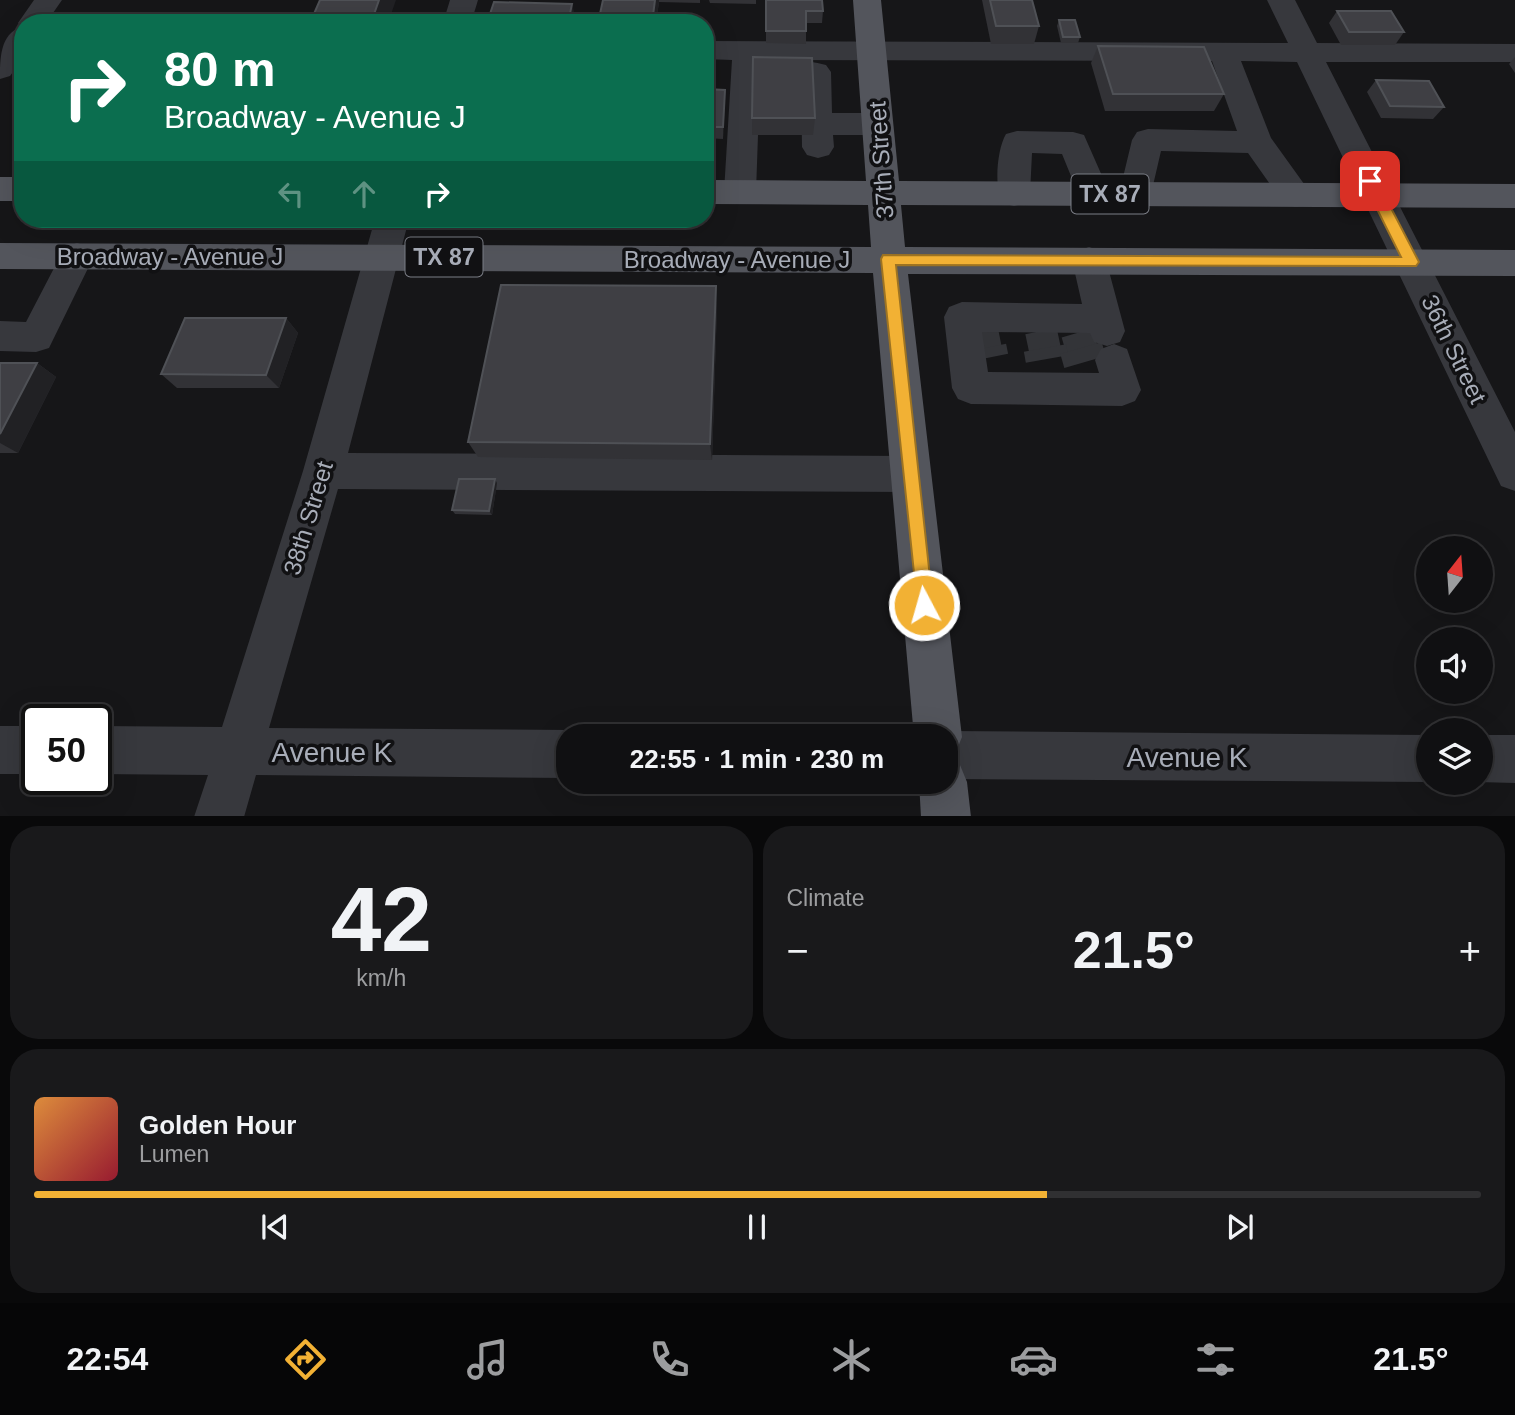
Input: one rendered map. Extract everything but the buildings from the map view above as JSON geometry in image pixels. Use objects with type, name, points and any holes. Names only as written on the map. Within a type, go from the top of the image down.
[{"type":"main road","name":"37th Street","points":[[867,0],[888,259],[937,724]]},
{"type":"main road","name":"TX 87","points":[[714,192],[1515,196]]},
{"type":"main road","name":"Broadway - Avenue J","points":[[0,256],[1515,263]]},
{"type":"main road","points":[[944,794],[946,816]]},
{"type":"street","name":"36th Street","points":[[1281,0],[1515,473]]},
{"type":"street","points":[[0,69],[14,49]]},
{"type":"street","points":[[714,52],[747,61],[816,61],[872,51],[1515,53]]},
{"type":"street","points":[[1223,52],[1257,142],[1296,195]]},
{"type":"street","points":[[740,192],[747,61]]},
{"type":"street","points":[[816,61],[818,135],[878,124]]},
{"type":"street","points":[[1135,194],[1148,140],[1257,142]]},
{"type":"street","points":[[1014,194],[1017,142],[1073,143],[1094,194]]},
{"type":"street","name":"38th Street","points":[[219,816],[323,471],[389,228]]},
{"type":"street","points":[[0,337],[36,337],[77,256]]},
{"type":"street","points":[[1043,347],[1089,260]]},
{"type":"street","points":[[323,471],[910,474]]},
{"type":"street","points":[[0,750],[21,750]]},
{"type":"street","name":"Avenue K","points":[[112,750],[556,754]]},
{"type":"street","name":"Avenue K","points":[[958,755],[1416,759]]},
{"type":"street","points":[[1493,759],[1515,759]]},
{"type":"tunnel","points":[[982,330],[986,350]]},
{"type":"tunnel","points":[[1041,331],[1045,350]]},
{"type":"tunnel","points":[[1077,333],[1082,350]]},
{"type":"tunnel","points":[[985,348],[987,358]]},
{"type":"tunnel","points":[[1045,348],[1047,359]]},
{"type":"tunnel","points":[[1081,348],[1085,362]]},
{"type":"route","points":[[924,605],[888,259],[1411,262],[1370,181]]}]
